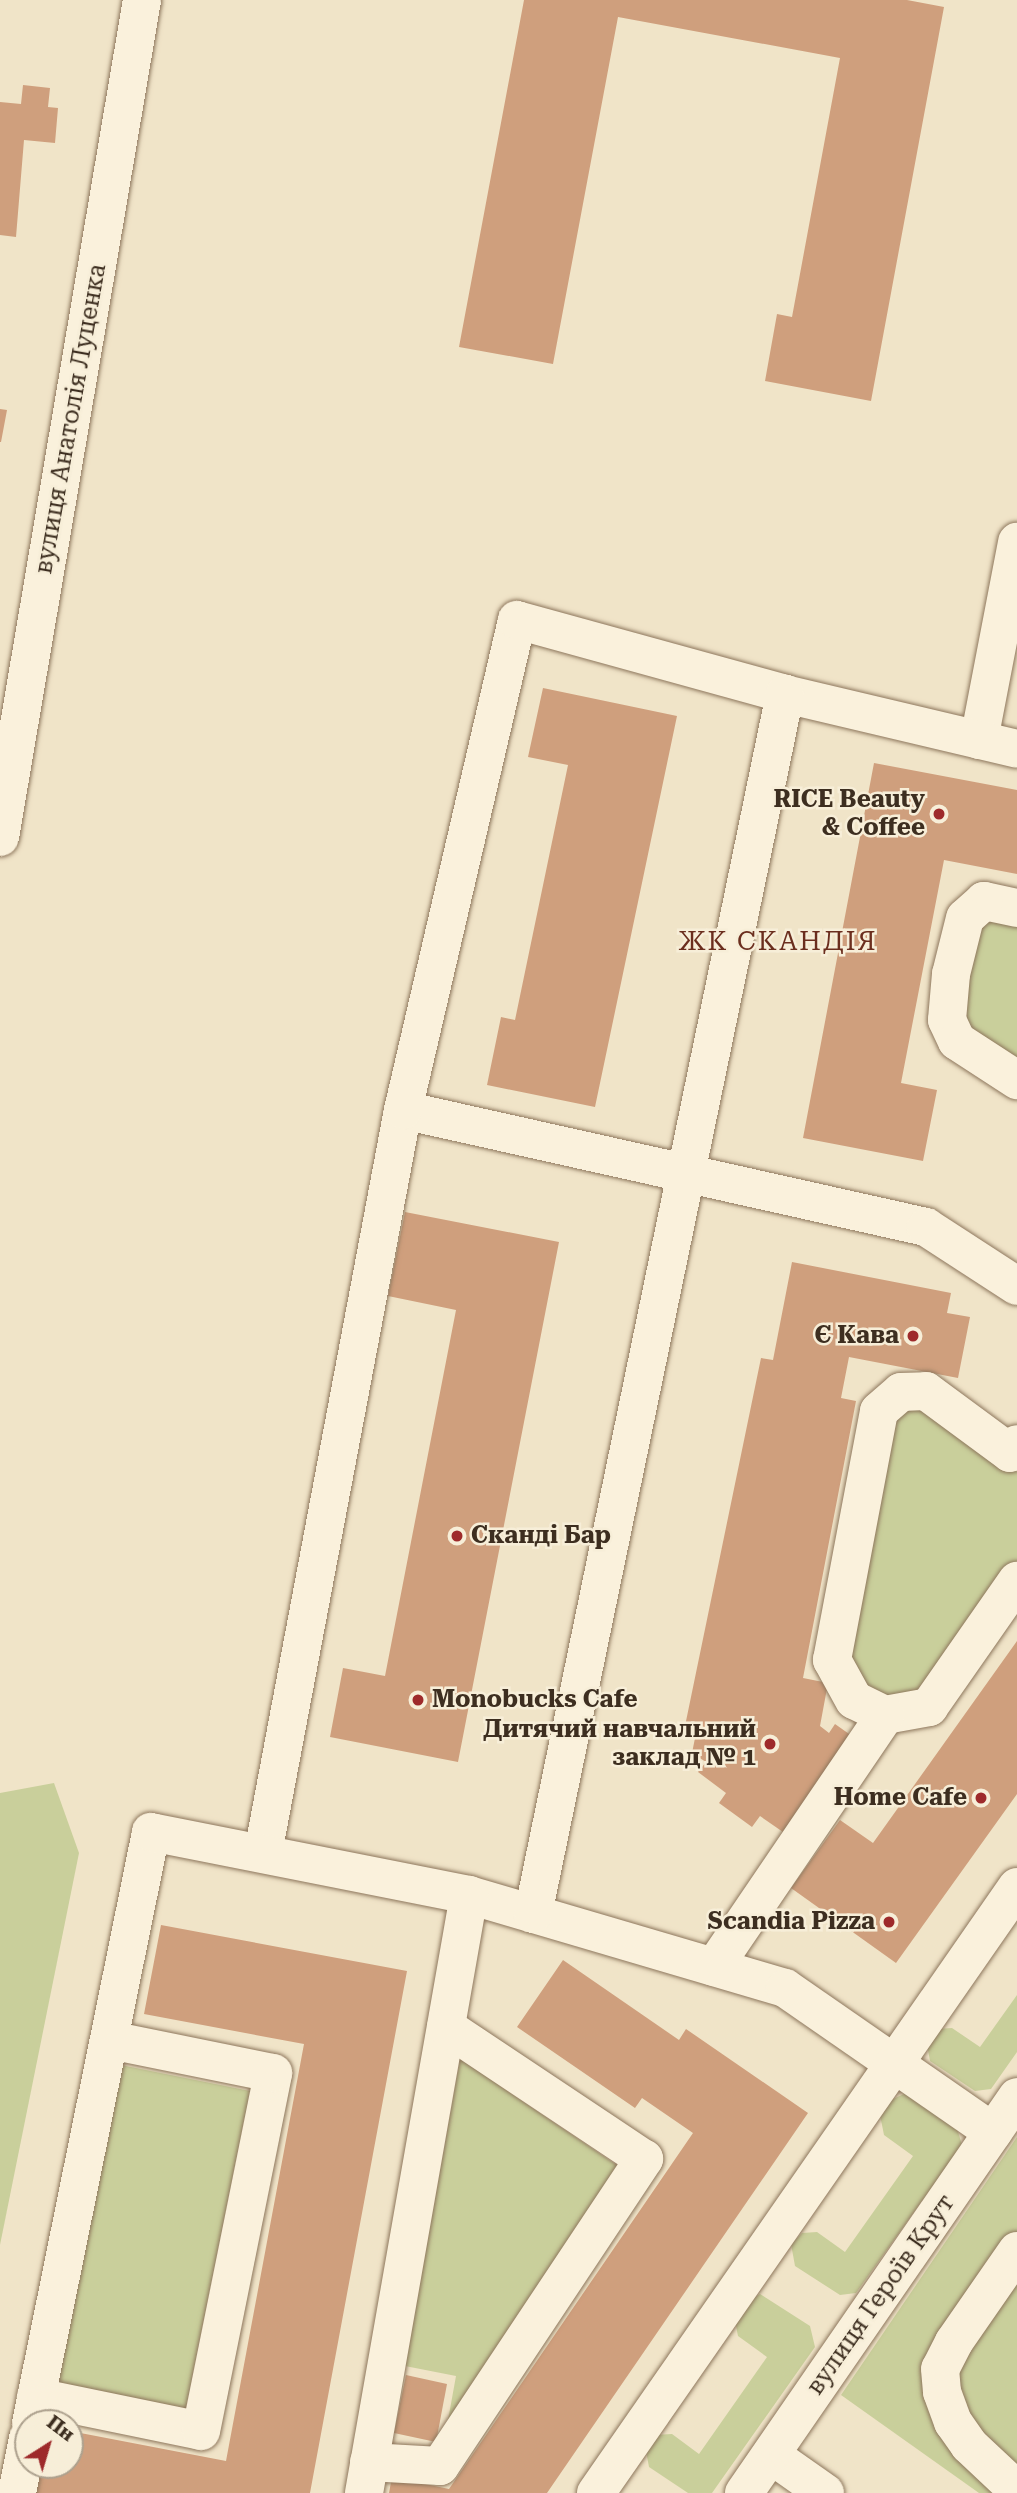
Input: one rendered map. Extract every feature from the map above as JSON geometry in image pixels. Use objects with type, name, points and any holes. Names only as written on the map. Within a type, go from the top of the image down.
[{"type":"street","name":"вулиця Анатолія Луценка","points":[[0,837],[9,735],[142,0]]},
{"type":"street","points":[[979,740],[1017,542]]},
{"type":"street","points":[[263,1853],[403,1110],[516,620],[785,694],[1017,749]]},
{"type":"street","points":[[533,1914],[683,1175],[785,694]]},
{"type":"street","points":[[1017,908],[984,901],[965,918],[951,974],[947,1020],[957,1041],[1017,1080]]},
{"type":"street","points":[[403,1110],[683,1175],[926,1227],[1017,1286]]},
{"type":"street","points":[[1015,1451],[926,1391],[901,1392],[879,1412],[832,1660],[854,1700],[885,1715],[929,1707],[1017,1581]]},
{"type":"street","points":[[715,1967],[885,1715]]},
{"type":"street","points":[[34,2409],[151,1832],[469,1895],[785,1988],[993,2132]]},
{"type":"street","points":[[596,2493],[1017,1887]]},
{"type":"street","points":[[446,2027],[644,2159],[440,2466],[367,2477],[469,1895]]},
{"type":"street","points":[[84,2416],[201,2431],[273,2073],[109,2040]]},
{"type":"street","name":"вулиця Героїв Крут","points":[[744,2493],[1017,2097]]},
{"type":"street","points":[[1017,2251],[954,2342],[940,2369],[942,2392],[953,2422],[969,2445],[1017,2490]]},
{"type":"street","points":[[771,2455],[825,2493]]},
{"type":"green space","points":[[1017,915],[1017,1072],[965,1034],[972,921]]},
{"type":"green space","points":[[923,1403],[1017,1472],[1017,1564],[925,1700],[886,1707],[839,1662],[890,1419]]},
{"type":"green space","points":[[54,1783],[79,1853],[0,2245],[0,1793]]},
{"type":"green space","points":[[1017,1995],[1017,2052],[991,2089],[975,2091],[930,2061],[926,2039],[936,2029],[952,2028],[980,2047]]},
{"type":"green space","points":[[460,2059],[627,2172],[444,2442],[456,2376],[405,2366]]},
{"type":"green space","points":[[121,2065],[250,2091],[185,2413],[57,2386]]},
{"type":"green space","points":[[906,2093],[956,2125],[962,2145],[856,2293],[840,2295],[795,2266],[791,2244],[802,2233],[817,2232],[845,2252],[913,2156],[884,2135],[880,2115],[891,2100]]},
{"type":"green space","points":[[1017,2137],[1017,2493],[979,2493],[841,2395]]},
{"type":"green space","points":[[760,2294],[810,2326],[815,2347],[712,2493],[688,2493],[649,2467],[645,2446],[655,2435],[672,2434],[699,2454],[767,2357],[738,2336],[734,2316],[745,2302]]},
{"type":"building","points":[[524,0],[907,0],[944,7],[871,401],[765,381],[777,314],[792,317],[840,58],[618,17],[553,364],[459,347]]},
{"type":"building","points":[[23,85],[50,88],[48,107],[58,108],[55,143],[24,140],[16,237],[0,235],[0,102],[21,104]]},
{"type":"building","points":[[0,409],[7,410],[1,442],[0,442]]},
{"type":"building","points":[[543,688],[677,716],[595,1107],[487,1085],[501,1017],[515,1020],[568,765],[528,757]]},
{"type":"building","points":[[874,763],[1017,790],[1017,874],[944,860],[901,1083],[937,1090],[923,1161],[803,1138]]},
{"type":"building","points":[[405,1212],[559,1242],[458,1762],[330,1737],[343,1668],[385,1676],[456,1310],[388,1296]]},
{"type":"building","points":[[792,1262],[951,1293],[947,1313],[970,1317],[958,1378],[849,1357],[841,1398],[856,1401],[803,1678],[828,1683],[820,1726],[829,1733],[835,1724],[852,1736],[783,1832],[760,1816],[752,1827],[719,1803],[726,1793],[698,1772],[706,1762],[692,1753],[697,1728],[685,1726],[761,1358],[773,1360]]},
{"type":"building","points":[[1017,1641],[1017,1794],[896,1963],[791,1888],[840,1820],[873,1843]]},
{"type":"building","points":[[161,1925],[407,1971],[310,2493],[35,2493],[38,2479],[84,2479],[84,2434],[226,2461],[304,2044],[144,2014]]},
{"type":"building","points":[[563,1960],[679,2040],[686,2029],[808,2113],[547,2493],[389,2493],[392,2477],[449,2489],[693,2133],[642,2098],[635,2108],[517,2027]]},
{"type":"building","points":[[406,2375],[447,2384],[436,2442],[394,2433]]},
{"type":"place","name":"RICE Beauty & Coffee","points":[[939,814]]},
{"type":"place","name":"Є Кава","points":[[913,1336]]},
{"type":"place","name":"Сканді Бар","points":[[457,1536]]},
{"type":"place","name":"Monobucks Cafe","points":[[418,1700]]},
{"type":"place","name":"Дитячий навчальний заклад № 1","points":[[770,1744]]},
{"type":"place","name":"Home Cafe","points":[[981,1798]]},
{"type":"place","name":"Scandia Pizza","points":[[889,1922]]},
{"type":"district","name":"ЖК СКАНДІЯ","points":[[778,942]]}]
